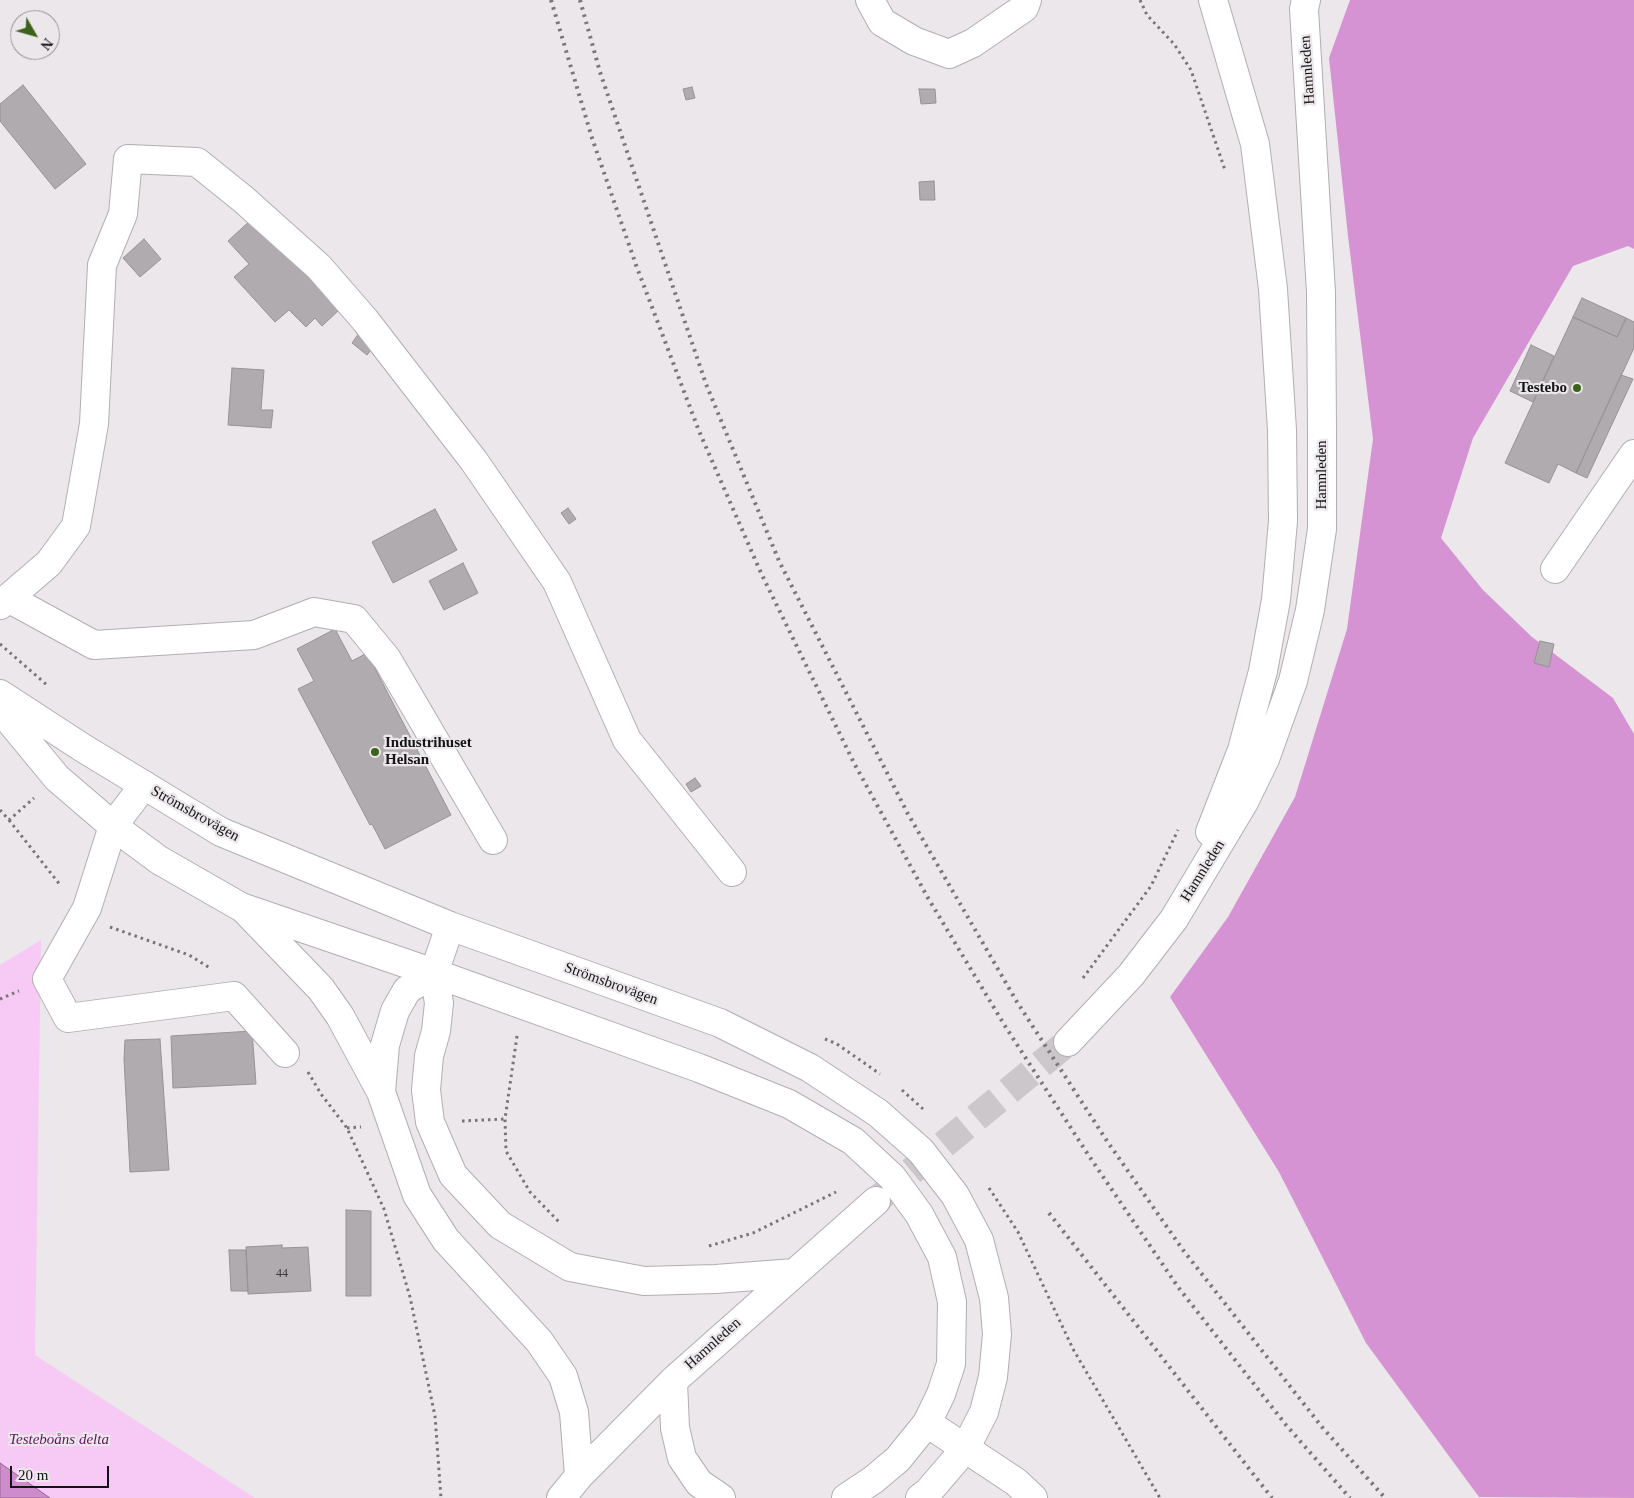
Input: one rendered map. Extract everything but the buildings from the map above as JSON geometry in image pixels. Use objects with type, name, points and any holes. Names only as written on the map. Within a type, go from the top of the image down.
[{"type":"main road","points":[[870,0],[882,22],[914,40],[949,54],[973,43],[1032,3]]},
{"type":"main road","name":"Hamnleden","points":[[1174,919],[1226,795],[1242,750],[1263,671],[1276,600],[1283,521],[1282,430],[1273,289],[1255,144],[1213,0]]},
{"type":"main road","name":"Hamnleden","points":[[1068,1042],[1131,975],[1174,919],[1244,802],[1265,759],[1293,681],[1310,610],[1322,529],[1322,429],[1321,292],[1304,10],[1306,0]]},
{"type":"main road","points":[[493,840],[387,659],[354,619],[314,612],[254,635],[94,645],[4,601],[49,563],[76,526],[94,424],[102,265],[123,214],[128,159],[197,162],[243,199],[319,267],[365,320],[474,461],[558,582],[627,740],[732,872]]},
{"type":"main road","points":[[1555,569],[1634,454]]},
{"type":"main road","name":"Strömsbrovägen","points":[[0,694],[221,832],[450,926],[720,1024],[810,1068],[878,1113],[921,1151],[955,1195],[979,1240],[994,1298],[997,1334],[993,1377],[984,1412],[965,1449],[928,1492],[920,1498]]},
{"type":"main road","points":[[0,709],[57,778],[112,826],[159,860],[241,907],[434,973],[699,1068],[789,1104],[853,1141],[892,1178],[919,1214],[942,1257],[952,1302],[950,1364],[942,1394],[927,1423],[898,1459],[873,1480],[846,1498]]},
{"type":"main road","points":[[144,785],[112,826],[86,908],[47,979],[68,1018],[234,996],[294,1059]]},
{"type":"main road","points":[[241,907],[321,989],[340,1016],[381,1092],[417,1195],[446,1240],[539,1341],[563,1376],[574,1412],[579,1476]]},
{"type":"main road","points":[[450,926],[434,973],[438,1003],[436,1031],[429,1056],[426,1090],[430,1122],[453,1175],[500,1225],[570,1267],[644,1281],[716,1279],[794,1273]]},
{"type":"main road","points":[[381,1092],[386,1045],[395,1011],[407,990],[434,973]]},
{"type":"main road","name":"Hamnleden","points":[[561,1498],[579,1476],[673,1381],[876,1201]]},
{"type":"main road","points":[[673,1381],[675,1428],[682,1458],[699,1483],[721,1498]]},
{"type":"main road","points":[[927,1423],[1016,1482],[1033,1498]]},
{"type":"path","points":[[1140,0],[1147,15],[1174,44],[1191,70],[1227,180]]},
{"type":"path","points":[[0,644],[56,691]]},
{"type":"path","points":[[9,820],[64,890],[114,930],[189,955],[213,970]]},
{"type":"path","points":[[1081,981],[1152,886],[1182,823]]},
{"type":"path","points":[[515,1040],[505,1119],[506,1151],[530,1192],[565,1228]]},
{"type":"path","points":[[294,1059],[347,1128],[384,1210],[410,1297],[435,1416],[441,1498]]},
{"type":"path","points":[[705,1248],[753,1233],[844,1189]]},
{"type":"green space","name":"Testeboåns delta","points":[[41,940],[35,1355],[255,1498],[0,1498],[0,965]]},
{"type":"shaded area","points":[[1350,0],[1634,0],[1634,249],[1628,246],[1573,266],[1473,438],[1441,538],[1483,590],[1532,637],[1613,698],[1634,734],[1634,1498],[1479,1497],[1366,1343],[1279,1172],[1170,997],[1228,917],[1295,797],[1347,629],[1373,439],[1348,236],[1329,58]]},
{"type":"shaded area","points":[[0,1463],[50,1498],[0,1498]]},
{"type":"tunnel","points":[[879,1198],[1068,1042]]},
{"type":"railway","points":[[551,0],[592,138],[636,265],[699,431],[761,573],[854,763],[928,898],[1005,1026],[1089,1156],[1178,1287],[1286,1425],[1350,1498]]},
{"type":"railway","points":[[580,0],[600,72],[706,384],[779,561],[908,814],[1017,1002],[1107,1141],[1183,1250],[1322,1427],[1385,1498]]},
{"type":"railway","points":[[1049,1213],[1272,1498]]},
{"type":"place","name":"Testebo","points":[[1577,388]]},
{"type":"place","name":"Industrihuset Helsan","points":[[375,752]]}]
